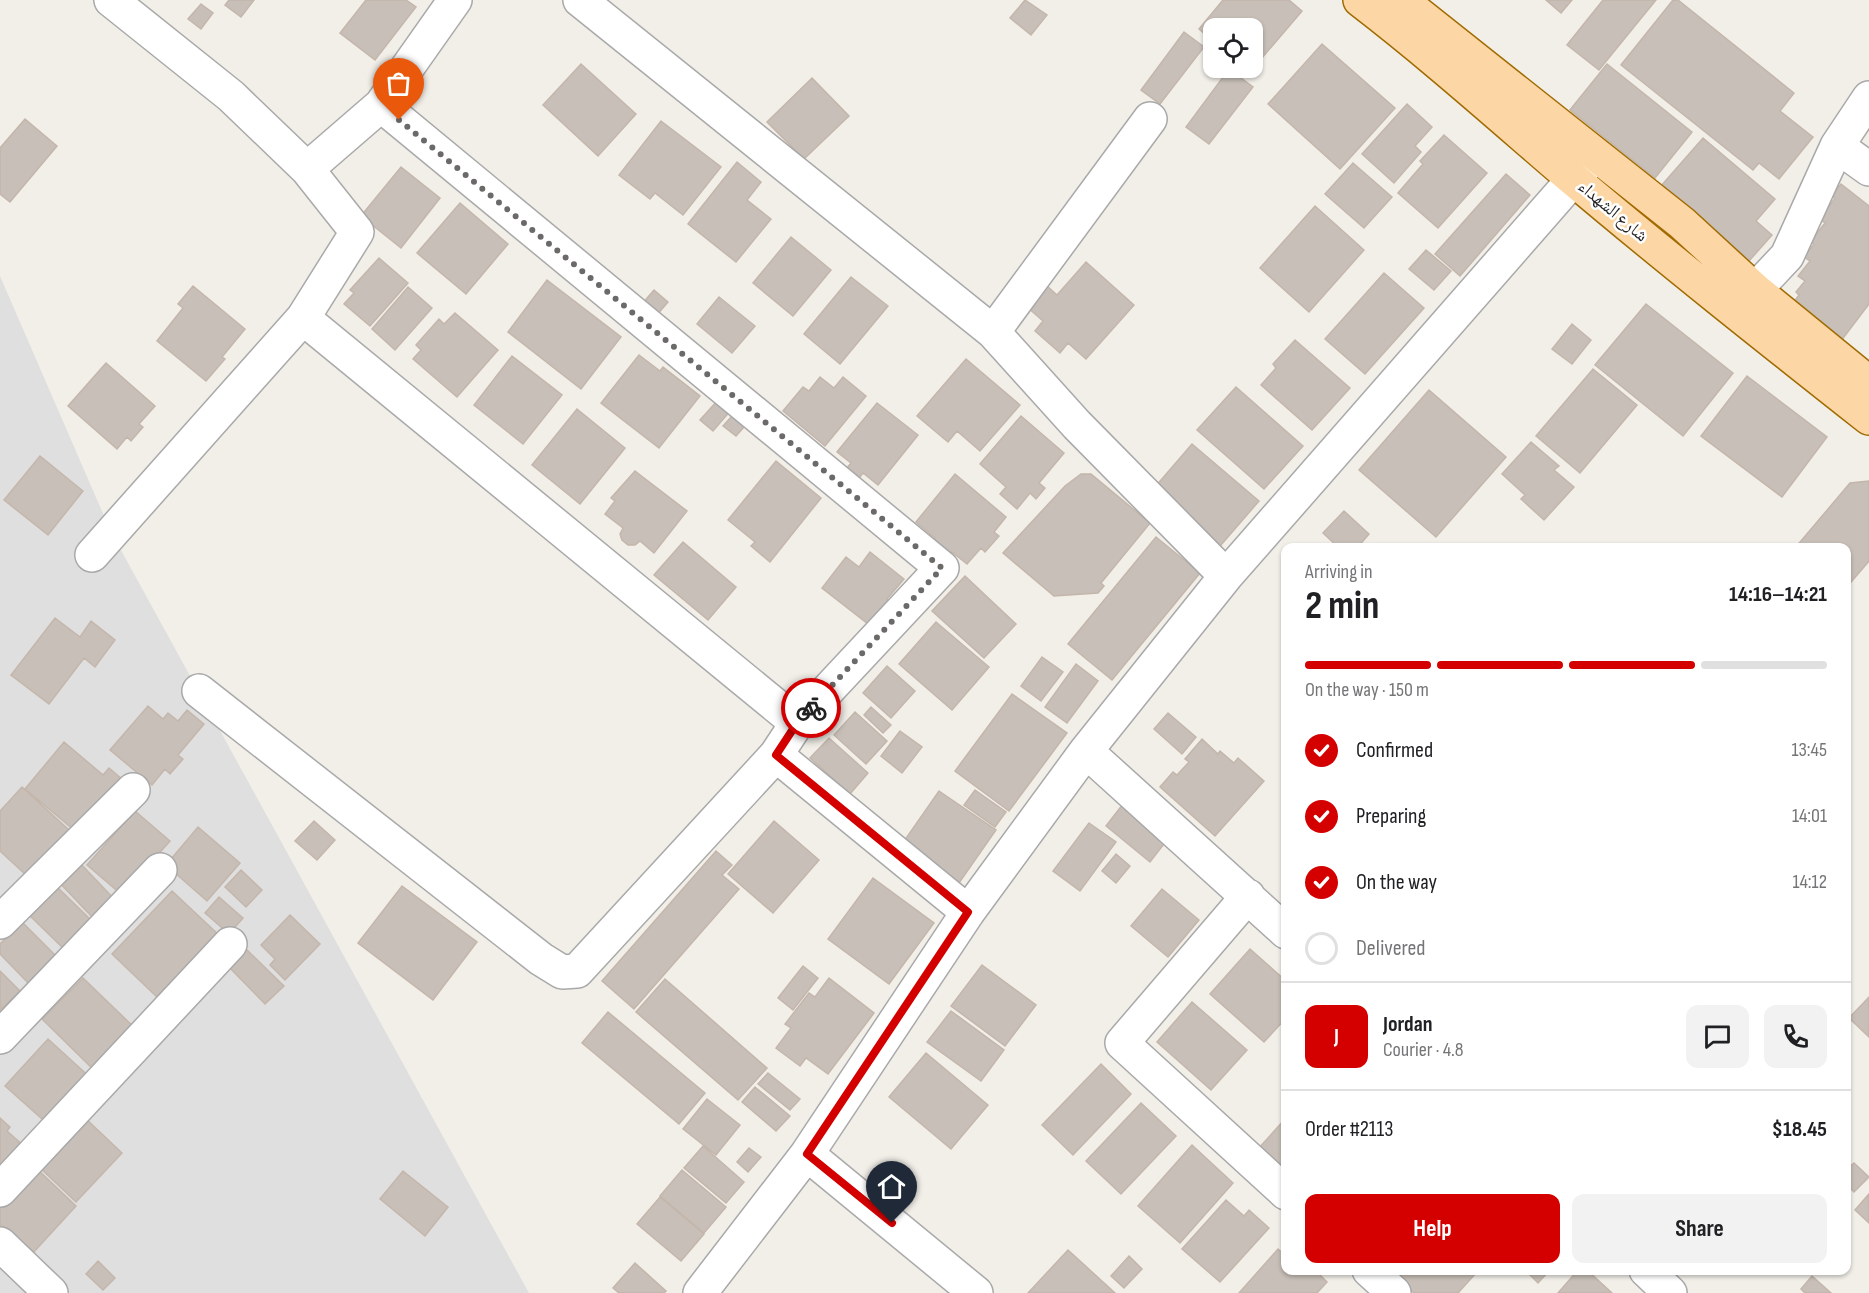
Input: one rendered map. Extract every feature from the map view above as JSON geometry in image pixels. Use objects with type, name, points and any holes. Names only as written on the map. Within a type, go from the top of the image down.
[{"type":"main road","name":"شارع الشهداء","points":[[1360,0],[1411,39],[1709,291],[1869,418]]},
{"type":"main road","name":"شارع الشهداء","points":[[1401,0],[1682,223],[1755,290],[1869,383]]},
{"type":"street","points":[[92,555],[303,318],[357,232],[307,169],[231,96],[111,0]]},
{"type":"street","points":[[307,169],[381,105],[455,0]]},
{"type":"street","points":[[580,0],[993,332],[1077,425],[1226,576]]},
{"type":"street","points":[[1755,290],[1787,256],[1837,146],[1869,98]]},
{"type":"street","points":[[199,691],[541,959],[562,972],[577,971],[776,755],[797,723],[942,568],[381,105]]},
{"type":"street","points":[[993,332],[1150,119]]},
{"type":"street","points":[[1837,146],[1869,170]]},
{"type":"street","points":[[700,1293],[807,1154],[968,912],[1086,752],[1226,576],[1595,154]]},
{"type":"street","points":[[303,318],[797,723]]},
{"type":"street","points":[[1086,752],[1281,927]]},
{"type":"street","points":[[776,755],[968,912]]},
{"type":"street","points":[[0,922],[133,790]]},
{"type":"street","points":[[0,1037],[160,870]]},
{"type":"street","points":[[1248,896],[1122,1043],[1281,1189]]},
{"type":"street","points":[[0,1190],[230,944]]},
{"type":"street","points":[[807,1154],[976,1293]]},
{"type":"street","points":[[0,1244],[51,1293]]},
{"type":"street","points":[[1374,1275],[1394,1293]]},
{"type":"street","points":[[1651,1275],[1670,1293]]},
{"type":"shaded area","points":[[0,276],[111,532],[529,1293],[0,1293]]},
{"type":"building","points":[[229,0],[254,0],[241,17],[225,5]]},
{"type":"building","points":[[366,0],[406,0],[416,7],[375,60],[340,33]]},
{"type":"building","points":[[1025,0],[1047,15],[1031,35],[1010,18]]},
{"type":"building","points":[[1223,0],[1289,0],[1302,11],[1263,57],[1263,18],[1208,18]]},
{"type":"building","points":[[1546,0],[1572,0],[1561,13]]},
{"type":"building","points":[[1603,0],[1656,0],[1599,70],[1567,45]]},
{"type":"building","points":[[1673,0],[1678,0],[1794,93],[1780,111],[1813,137],[1779,179],[1759,163],[1753,170],[1621,65]]},
{"type":"building","points":[[201,4],[213,13],[201,29],[188,19]]},
{"type":"building","points":[[1184,32],[1203,46],[1160,104],[1141,90]]},
{"type":"building","points":[[1322,44],[1395,108],[1340,169],[1268,104]]},
{"type":"building","points":[[581,64],[636,114],[598,156],[543,105]]},
{"type":"building","points":[[1607,64],[1692,132],[1655,178],[1570,110]]},
{"type":"building","points":[[812,78],[849,116],[804,159],[767,122]]},
{"type":"building","points":[[1222,78],[1241,78],[1253,87],[1209,144],[1186,127]]},
{"type":"building","points":[[1407,104],[1432,127],[1415,146],[1421,152],[1394,183],[1362,154]]},
{"type":"building","points":[[25,119],[57,146],[10,202],[0,194],[0,148]]},
{"type":"building","points":[[661,121],[721,167],[683,215],[655,193],[650,199],[619,175]]},
{"type":"building","points":[[1444,135],[1487,173],[1438,228],[1398,193],[1423,164],[1420,161]]},
{"type":"building","points":[[1703,138],[1775,199],[1756,221],[1772,235],[1749,261],[1661,186]]},
{"type":"building","points":[[737,162],[761,182],[747,200],[771,219],[736,262],[688,224]]},
{"type":"building","points":[[1353,163],[1392,197],[1364,228],[1325,194]]},
{"type":"building","points":[[401,167],[440,198],[401,248],[361,216]]},
{"type":"building","points":[[1506,174],[1530,195],[1460,276],[1435,254]]},
{"type":"building","points":[[1841,184],[1869,206],[1869,304],[1841,341],[1793,303],[1799,295],[1796,292],[1805,281],[1798,276],[1810,261],[1804,257],[1814,244],[1810,242],[1825,223],[1820,219],[1835,198],[1831,196]]},
{"type":"building","points":[[460,203],[508,244],[466,294],[417,253]]},
{"type":"building","points":[[1315,206],[1364,250],[1309,312],[1260,268]]},
{"type":"building","points":[[791,237],[831,270],[793,316],[753,283]]},
{"type":"building","points":[[1426,250],[1451,271],[1434,290],[1409,269]]},
{"type":"building","points":[[379,258],[408,283],[370,326],[344,304],[354,293],[350,290]]},
{"type":"building","points":[[1086,262],[1134,305],[1086,359],[1068,343],[1060,353],[1035,331],[1043,321],[1026,306],[1046,285],[1057,295]]},
{"type":"building","points":[[1384,273],[1424,308],[1365,374],[1325,339]]},
{"type":"building","points":[[851,277],[888,306],[840,364],[804,334]]},
{"type":"building","points":[[547,280],[621,337],[581,389],[508,332]]},
{"type":"building","points":[[193,286],[245,329],[222,357],[225,359],[206,381],[157,341],[183,308],[178,304]]},
{"type":"building","points":[[408,287],[432,308],[395,350],[372,329]]},
{"type":"building","points":[[654,290],[668,302],[656,316],[642,304]]},
{"type":"building","points":[[719,297],[755,326],[732,353],[697,324]]},
{"type":"building","points":[[1646,304],[1733,373],[1683,436],[1595,365]]},
{"type":"building","points":[[455,313],[498,350],[457,397],[413,359],[421,350],[416,345],[439,319],[444,324]]},
{"type":"building","points":[[1572,324],[1591,340],[1572,364],[1552,349]]},
{"type":"building","points":[[1295,340],[1350,388],[1312,430],[1261,385],[1276,368],[1273,364]]},
{"type":"building","points":[[639,355],[660,371],[663,367],[700,396],[659,448],[601,403]]},
{"type":"building","points":[[512,356],[562,395],[523,444],[474,405]]},
{"type":"building","points":[[966,359],[1020,405],[980,451],[957,431],[948,442],[917,416]]},
{"type":"building","points":[[106,363],[155,406],[139,424],[143,427],[131,441],[127,437],[117,449],[68,406]]},
{"type":"building","points":[[1593,369],[1637,405],[1580,473],[1536,436]]},
{"type":"building","points":[[1747,376],[1827,437],[1782,497],[1701,436]]},
{"type":"building","points":[[820,377],[834,388],[843,377],[866,396],[825,446],[783,411],[803,387],[809,391]]},
{"type":"building","points":[[1236,387],[1303,446],[1264,489],[1197,430]]},
{"type":"building","points":[[1429,390],[1506,457],[1436,537],[1359,470]]},
{"type":"building","points":[[718,400],[731,410],[713,431],[700,420]]},
{"type":"building","points":[[877,403],[918,435],[878,485],[863,473],[859,478],[846,469],[851,463],[837,452]]},
{"type":"building","points":[[577,409],[625,448],[580,504],[532,465]]},
{"type":"building","points":[[732,416],[744,427],[736,436],[723,426]]},
{"type":"building","points":[[1021,416],[1064,453],[1039,483],[1045,488],[1036,499],[1030,493],[1017,509],[1000,494],[1006,487],[980,464]]},
{"type":"building","points":[[1531,442],[1559,466],[1554,470],[1574,487],[1544,520],[1521,499],[1525,495],[1502,474]]},
{"type":"building","points":[[1192,444],[1259,501],[1215,552],[1149,494]]},
{"type":"building","points":[[40,456],[83,491],[48,535],[4,500]]},
{"type":"building","points":[[776,461],[821,498],[770,562],[751,546],[755,542],[728,520]]},
{"type":"building","points":[[635,471],[687,511],[654,553],[640,541],[635,545],[628,545],[622,540],[620,534],[623,528],[605,514],[615,501],[611,498]]},
{"type":"building","points":[[955,474],[1006,517],[994,532],[999,536],[985,552],[981,548],[967,564],[952,552],[948,556],[932,543],[935,538],[916,522]]},
{"type":"building","points":[[1081,474],[1091,474],[1150,523],[1101,583],[1104,586],[1098,593],[1054,596],[1003,553],[1065,486]]},
{"type":"building","points":[[1869,481],[1869,561],[1851,582],[1851,543],[1799,543],[1850,483]]},
{"type":"building","points":[[1344,511],[1369,534],[1361,543],[1334,543],[1323,533]]},
{"type":"building","points":[[1156,537],[1200,573],[1112,680],[1068,644]]},
{"type":"building","points":[[683,542],[736,587],[708,620],[654,575]]},
{"type":"building","points":[[870,552],[904,579],[887,599],[891,602],[881,615],[878,612],[868,624],[822,588],[846,557],[859,567]]},
{"type":"building","points":[[965,576],[1016,624],[984,658],[932,611]]},
{"type":"building","points":[[55,618],[80,637],[91,621],[115,640],[95,667],[84,658],[49,704],[11,675]]},
{"type":"building","points":[[936,622],[989,667],[952,710],[899,664]]},
{"type":"building","points":[[1042,657],[1063,672],[1041,701],[1021,686]]},
{"type":"building","points":[[1076,664],[1098,681],[1067,723],[1045,707]]},
{"type":"building","points":[[887,666],[915,691],[891,718],[863,693]]},
{"type":"building","points":[[1012,694],[1067,733],[1009,811],[955,771]]},
{"type":"building","points":[[148,706],[163,719],[168,713],[178,721],[187,710],[204,724],[178,755],[183,759],[170,774],[165,769],[152,785],[110,750]]},
{"type":"building","points":[[871,707],[891,725],[883,733],[864,715]]},
{"type":"building","points":[[855,712],[887,741],[866,764],[834,735]]},
{"type":"building","points":[[1168,713],[1196,737],[1182,754],[1154,729]]},
{"type":"building","points":[[900,731],[922,747],[902,773],[881,756]]},
{"type":"building","points":[[829,738],[868,773],[850,794],[810,758]]},
{"type":"building","points":[[1202,739],[1218,754],[1220,751],[1234,763],[1238,758],[1264,781],[1215,836],[1160,787],[1173,772],[1177,775],[1189,762],[1185,759]]},
{"type":"building","points":[[64,742],[103,775],[109,768],[129,785],[80,835],[25,789]]},
{"type":"building","points":[[22,787],[69,830],[27,876],[0,851],[0,811]]},
{"type":"building","points":[[975,790],[1006,812],[995,827],[964,805]]},
{"type":"building","points":[[939,791],[996,830],[959,883],[902,844]]},
{"type":"building","points":[[1123,804],[1167,840],[1150,862],[1106,826]]},
{"type":"building","points":[[135,811],[170,841],[122,895],[87,865]]},
{"type":"building","points":[[314,821],[335,840],[317,860],[295,841]]},
{"type":"building","points":[[774,821],[819,860],[773,913],[728,874]]},
{"type":"building","points":[[1089,823],[1116,842],[1080,891],[1053,871]]},
{"type":"building","points":[[198,827],[240,863],[207,901],[166,865]]},
{"type":"building","points":[[716,851],[732,865],[722,875],[739,889],[634,1009],[602,981]]},
{"type":"building","points":[[1116,854],[1130,866],[1116,883],[1102,871]]},
{"type":"building","points":[[77,860],[117,902],[96,921],[56,879]]},
{"type":"building","points":[[241,870],[262,890],[246,907],[225,887]]},
{"type":"building","points":[[873,878],[934,923],[889,984],[828,939]]},
{"type":"building","points":[[52,882],[94,923],[66,951],[24,910]]},
{"type":"building","points":[[402,886],[477,942],[433,1000],[358,943]]},
{"type":"building","points":[[1162,889],[1199,920],[1168,957],[1131,926]]},
{"type":"building","points":[[172,891],[220,936],[159,999],[112,954]]},
{"type":"building","points":[[219,897],[243,918],[229,934],[205,913]]},
{"type":"building","points":[[290,915],[320,944],[285,980],[270,965],[275,959],[261,945]]},
{"type":"building","points":[[22,922],[60,960],[32,987],[0,954],[0,944]]},
{"type":"building","points":[[246,949],[284,986],[265,1004],[228,966]]},
{"type":"building","points":[[1250,949],[1281,977],[1281,1023],[1264,1042],[1210,994]]},
{"type":"building","points":[[982,965],[1036,1005],[1005,1046],[951,1006]]},
{"type":"building","points":[[803,966],[818,978],[793,1010],[778,998]]},
{"type":"building","points":[[0,971],[20,991],[0,1010]]},
{"type":"building","points":[[83,978],[141,1034],[100,1076],[42,1019]]},
{"type":"building","points":[[829,978],[874,1013],[828,1074],[806,1058],[800,1066],[776,1048],[791,1028],[785,1024],[809,993],[815,997]]},
{"type":"building","points":[[665,979],[767,1068],[738,1100],[636,1012]]},
{"type":"building","points":[[1869,997],[1869,1037],[1851,1020],[1851,1016]]},
{"type":"building","points":[[1192,1002],[1247,1050],[1211,1090],[1157,1042]]},
{"type":"building","points":[[951,1011],[1004,1050],[981,1081],[927,1042]]},
{"type":"building","points":[[608,1012],[705,1093],[679,1124],[582,1043]]},
{"type":"building","points":[[48,1039],[93,1080],[51,1127],[5,1086]]},
{"type":"building","points":[[926,1053],[988,1105],[951,1149],[889,1097]]},
{"type":"building","points":[[1101,1064],[1131,1094],[1073,1155],[1042,1125]]},
{"type":"building","points":[[768,1073],[800,1099],[790,1110],[758,1084]]},
{"type":"building","points":[[755,1087],[790,1116],[776,1131],[742,1102]]},
{"type":"building","points":[[707,1099],[740,1125],[716,1155],[683,1129]]},
{"type":"building","points":[[1141,1103],[1176,1136],[1121,1194],[1086,1161]]},
{"type":"building","points":[[83,1116],[122,1153],[76,1202],[37,1165]]},
{"type":"building","points":[[0,1118],[10,1127],[7,1131],[24,1146],[0,1173]]},
{"type":"building","points":[[1281,1124],[1281,1169],[1258,1149]]},
{"type":"building","points":[[1192,1145],[1233,1183],[1180,1243],[1138,1206]]},
{"type":"building","points":[[703,1146],[744,1182],[726,1203],[684,1168]]},
{"type":"building","points":[[749,1148],[761,1157],[748,1172],[737,1162]]},
{"type":"building","points":[[1854,1163],[1869,1177],[1854,1192],[1851,1189],[1851,1166]]},
{"type":"building","points":[[34,1166],[76,1206],[32,1254],[0,1225],[0,1202]]},
{"type":"building","points":[[682,1170],[726,1207],[704,1233],[660,1196]]},
{"type":"building","points":[[403,1171],[448,1207],[425,1236],[380,1199]]},
{"type":"building","points":[[1869,1194],[1869,1223],[1855,1210]]},
{"type":"building","points":[[660,1197],[704,1234],[681,1261],[637,1224]]},
{"type":"building","points":[[1226,1200],[1244,1216],[1249,1210],[1269,1228],[1220,1282],[1182,1249]]},
{"type":"building","points":[[1278,1249],[1281,1252],[1281,1275],[1320,1275],[1327,1282],[1317,1293],[1239,1293]]},
{"type":"building","points":[[1068,1250],[1115,1293],[1028,1293]]},
{"type":"building","points":[[1129,1256],[1142,1269],[1124,1288],[1111,1276]]},
{"type":"building","points":[[98,1261],[115,1278],[103,1290],[86,1274]]},
{"type":"building","points":[[635,1263],[666,1291],[664,1293],[619,1293],[613,1288]]},
{"type":"building","points":[[1394,1275],[1474,1275],[1458,1293],[1414,1293]]},
{"type":"building","points":[[1530,1275],[1545,1275],[1538,1283]]},
{"type":"building","points":[[1574,1275],[1592,1275],[1612,1293],[1558,1293]]},
{"type":"building","points":[[1812,1276],[1831,1293],[1805,1293],[1801,1289]]},
{"type":"way so far","points":[[399,120],[942,568],[811,708]]},
{"type":"route","points":[[811,708],[797,723],[776,755],[968,912],[807,1154],[892,1223]]}]
